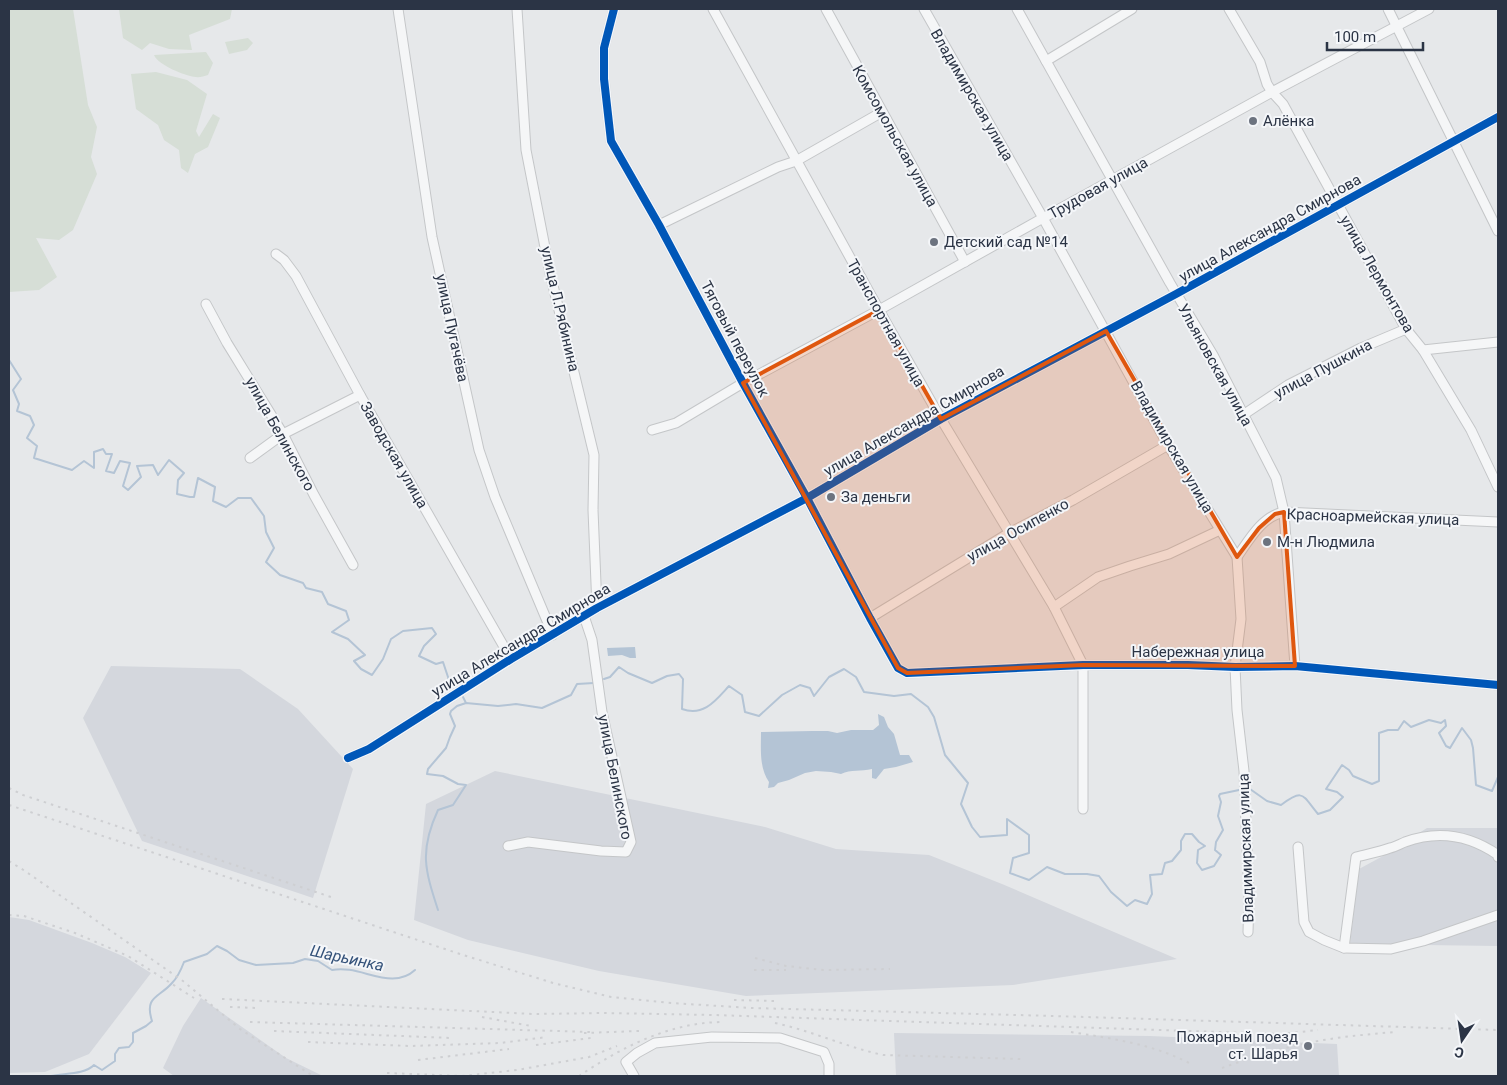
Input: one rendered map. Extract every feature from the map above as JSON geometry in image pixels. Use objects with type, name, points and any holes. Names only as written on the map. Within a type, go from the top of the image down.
[{"type":"street","name":"улица Пугачёва","points":[[398,9],[432,237],[479,450],[495,497],[553,635]]},
{"type":"street","name":"улица Л.Рябинина","points":[[517,9],[526,150],[550,273],[594,455],[593,510],[597,608]]},
{"type":"street","name":"Тяговый переулок","points":[[614,9],[604,48],[604,79],[611,141],[659,225],[898,668]]},
{"type":"street","name":"Транспортная улица","points":[[713,9],[879,310],[941,419],[1054,608],[1083,665],[1083,809]]},
{"type":"street","name":"Комсомольская улица","points":[[826,9],[964,262]]},
{"type":"street","name":"Владимирская улица","points":[[924,9],[1043,218],[1168,445],[1237,558],[1241,619],[1235,667],[1237,710],[1244,771],[1249,899],[1248,932]]},
{"type":"street","name":"Ульяновская улица","points":[[1017,9],[1176,294],[1213,355],[1276,478],[1284,512],[1295,666]]},
{"type":"street","points":[[1046,61],[1132,9]]},
{"type":"street","name":"улица Лермонтова","points":[[1229,9],[1260,62],[1272,92],[1284,104],[1406,329],[1423,350],[1471,430],[1498,487]]},
{"type":"street","points":[[1388,9],[1498,231]]},
{"type":"street","name":"Трудовая улица","points":[[652,430],[676,423],[743,383],[879,310],[1272,92],[1428,9]]},
{"type":"street","points":[[659,225],[778,166],[796,161],[882,112]]},
{"type":"street","name":"улица Александра Смирнова","points":[[348,758],[369,749],[511,659],[597,608],[807,498],[941,419],[1339,206],[1498,117]]},
{"type":"street","name":"Заводская улица","points":[[276,254],[284,260],[296,276],[360,396],[511,659]]},
{"type":"street","name":"улица Белинского","points":[[206,304],[283,434],[353,565]]},
{"type":"street","name":"улица Пушкина","points":[[1243,415],[1288,385],[1361,348],[1406,329]]},
{"type":"street","points":[[1423,350],[1498,342]]},
{"type":"street","points":[[250,458],[283,434],[360,396]]},
{"type":"street","name":"улица Осипенко","points":[[870,618],[1008,533],[1073,500],[1168,445]]},
{"type":"street","name":"Красноармейская улица","points":[[1237,558],[1259,528],[1275,514],[1284,512],[1498,522]]},
{"type":"street","points":[[1054,608],[1098,577],[1169,554],[1220,530]]},
{"type":"street","name":"улица Белинского","points":[[508,846],[528,842],[601,851],[626,852],[631,842],[602,712],[592,640],[584,616]]},
{"type":"street","name":"Набережная улица","points":[[898,668],[907,673],[1083,665],[1295,666],[1498,685]]},
{"type":"street","points":[[1344,948],[1356,857],[1427,836],[1456,836],[1484,845],[1498,855],[1498,857]]},
{"type":"street","points":[[1298,847],[1304,922],[1309,932],[1344,948],[1391,949],[1423,941],[1498,915]]},
{"type":"street","points":[[634,1076],[626,1062],[655,1043],[712,1037],[747,1036],[780,1038],[824,1052],[829,1064],[830,1076]]},
{"type":"highlighted area","points":[[879,310],[941,419],[1106,331],[1237,557],[1259,528],[1275,514],[1284,512],[1295,666],[1083,665],[907,673],[898,668],[743,383]]},
{"type":"shaded area","points":[[9,9],[73,9],[88,105],[97,127],[91,157],[97,174],[73,230],[59,240],[36,238],[57,277],[39,290],[9,292]]},
{"type":"shaded area","points":[[119,9],[232,9],[230,19],[189,35],[192,50],[169,49],[150,43],[142,50],[123,38]]},
{"type":"shaded area","points":[[248,38],[253,43],[247,50],[229,54],[225,42]]},
{"type":"shaded area","points":[[206,52],[213,63],[208,75],[199,77],[185,75],[172,69],[161,63],[154,55]]},
{"type":"shaded area","points":[[156,72],[187,80],[207,94],[196,131],[199,137],[213,114],[220,118],[208,147],[195,154],[188,173],[181,168],[179,150],[164,140],[158,125],[136,109],[131,74]]},
{"type":"shaded area","points":[[111,666],[240,669],[298,709],[353,769],[313,898],[142,841],[83,718]]},
{"type":"shaded area","points":[[495,771],[765,827],[836,849],[929,855],[1177,959],[1013,985],[746,996],[599,971],[468,940],[414,920],[426,804]]},
{"type":"shaded area","points":[[1427,828],[1498,828],[1498,946],[1350,944],[1359,869]]},
{"type":"shaded area","points":[[9,917],[29,920],[92,943],[125,957],[151,973],[89,1054],[45,1072],[9,1073]]},
{"type":"shaded area","points":[[201,998],[286,1058],[323,1076],[174,1076],[163,1068],[183,1026]]},
{"type":"shaded area","points":[[894,1033],[1150,1036],[1337,1044],[1339,1076],[896,1076]]},
{"type":"water","points":[[635,647],[636,658],[622,655],[608,656],[607,648]]},
{"type":"water","points":[[878,714],[884,717],[888,727],[894,734],[900,755],[909,755],[913,762],[884,769],[876,779],[872,778],[872,769],[841,774],[816,771],[805,773],[768,788],[769,782],[761,758],[761,732],[828,731],[837,733],[851,730],[873,730],[879,725]]},
{"type":"waterway","points":[[9,360],[21,379],[13,390],[19,404],[17,411],[30,416],[34,425],[27,438],[37,446],[34,458],[72,470],[84,461],[94,468],[94,452],[103,449],[106,454],[112,454],[106,471],[114,473],[120,461],[130,463],[123,486],[128,490],[141,477],[137,466],[153,465],[158,475],[169,460],[184,473],[178,480],[177,494],[194,497],[198,478],[215,487],[213,501],[226,507],[238,498],[251,498],[264,516],[266,532],[274,548],[266,562],[280,575],[303,583],[306,588],[322,592],[328,604],[346,611],[349,620],[332,632],[348,639],[365,655],[354,661],[361,669],[372,675],[383,659],[391,639],[403,631],[432,628],[436,634],[424,646],[419,656],[436,664],[443,662],[449,680],[457,688]]},
{"type":"waterway","name":"Шарьинка","points":[[604,679],[610,677],[619,667],[652,683],[667,676],[679,674],[683,679],[682,709],[690,711],[703,709],[714,702],[729,686],[742,695],[745,712],[759,716],[782,695],[800,685],[810,688],[814,696],[829,677],[844,669],[856,677],[864,692],[894,696],[911,694],[928,707],[934,717],[945,755],[968,783],[961,804],[972,827],[980,837],[1007,835],[1007,819],[1029,835],[1029,853],[1013,858],[1010,873],[1029,880],[1047,867],[1065,874],[1099,876],[1111,892],[1127,906],[1135,900],[1147,904],[1152,894],[1150,875],[1162,874],[1165,863],[1172,861],[1181,850],[1181,841],[1185,834],[1192,834],[1205,846],[1198,850],[1197,863],[1202,870],[1214,866],[1221,855],[1215,850],[1216,842],[1223,830],[1218,816],[1221,802],[1219,796],[1220,794],[1239,790]]},
{"type":"waterway","name":"Шарьинка","points":[[438,910],[427,872],[426,849],[428,837],[438,810],[453,805],[466,785],[458,784],[443,776],[427,774],[428,769],[446,748],[455,726],[450,714],[451,711],[457,706],[466,703],[498,706],[516,704],[542,708],[571,695],[577,684],[594,683]]},
{"type":"waterway","name":"Шарьинка","points":[[463,697],[466,703]]},
{"type":"waterway","name":"Шарьинка","points":[[1250,789],[1267,801],[1281,805],[1299,795],[1305,798],[1318,814],[1330,810],[1343,797],[1337,792],[1326,789],[1342,765],[1353,776],[1372,784],[1379,781],[1379,733],[1388,730],[1398,730],[1404,721],[1411,727],[1429,720],[1441,723],[1445,720],[1446,726],[1439,733],[1446,746],[1450,748],[1462,728],[1471,740],[1473,748],[1476,785],[1492,791],[1498,777]]},
{"type":"waterway","name":"Шарьинка","points":[[51,1076],[85,1071],[94,1065],[102,1070],[115,1061],[115,1054],[119,1048],[129,1047],[133,1042],[133,1033],[152,1021],[150,1013],[151,1002],[174,981],[184,962],[207,954],[217,946],[239,960],[256,965],[293,963],[305,959],[318,961],[332,970],[343,969],[386,978],[406,976],[415,970]]},
{"type":"railway","points":[[9,788],[23,795],[331,897]]},
{"type":"railway","points":[[9,805],[457,953],[553,983],[611,997],[752,1008],[1498,1030]]},
{"type":"railway","points":[[9,861],[183,981],[240,1029],[313,1076]]},
{"type":"railway","points":[[9,915],[24,916],[75,933],[128,956],[194,998]]},
{"type":"railway","points":[[755,958],[786,966],[823,970],[890,969]]},
{"type":"railway","points":[[754,970],[786,970]]},
{"type":"railway","points":[[222,999],[534,1014],[714,1015],[1279,1034]]},
{"type":"railway","points":[[734,1000],[776,1001]]},
{"type":"railway","points":[[230,1007],[257,1008]]},
{"type":"railway","points":[[482,1017],[531,1026]]},
{"type":"railway","points":[[250,1022],[591,1032]]},
{"type":"railway","points":[[579,1076],[612,1055],[647,1038],[685,1026],[724,1022]]},
{"type":"railway","points":[[775,1023],[883,1055],[1021,1059]]},
{"type":"railway","points":[[1273,1035],[1318,1030]]},
{"type":"railway","points":[[274,1031],[452,1038]]},
{"type":"railway","points":[[584,1033],[639,1031]]},
{"type":"railway","points":[[1071,1032],[1149,1047],[1193,1065]]},
{"type":"railway","points":[[1222,1068],[1293,1046],[1344,1037],[1394,1032]]},
{"type":"railway","points":[[308,1042],[410,1046],[500,1043],[547,1037]]},
{"type":"railway","points":[[536,1045],[591,1038]]},
{"type":"railway","points":[[387,1073],[462,1076],[517,1070],[589,1057],[617,1046]]},
{"type":"railway","points":[[418,1060],[509,1049]]},
{"type":"cycle path","points":[[614,9],[604,48],[604,79],[611,141],[659,225],[898,668],[907,673],[1083,665],[1295,666],[1498,685]]},
{"type":"cycle path","points":[[348,758],[369,749],[511,659],[597,608],[807,498],[941,419],[1176,294],[1498,117]]},
{"type":"place","name":"Алёнка","points":[[1253,121]]},
{"type":"place","name":"Детский сад №14","points":[[934,242]]},
{"type":"place","name":"За деньги","points":[[831,497]]},
{"type":"place","name":"М-н Людмила","points":[[1267,542]]},
{"type":"place","name":"Пожарный поезд ст. Шарья","points":[[1308,1046]]}]
